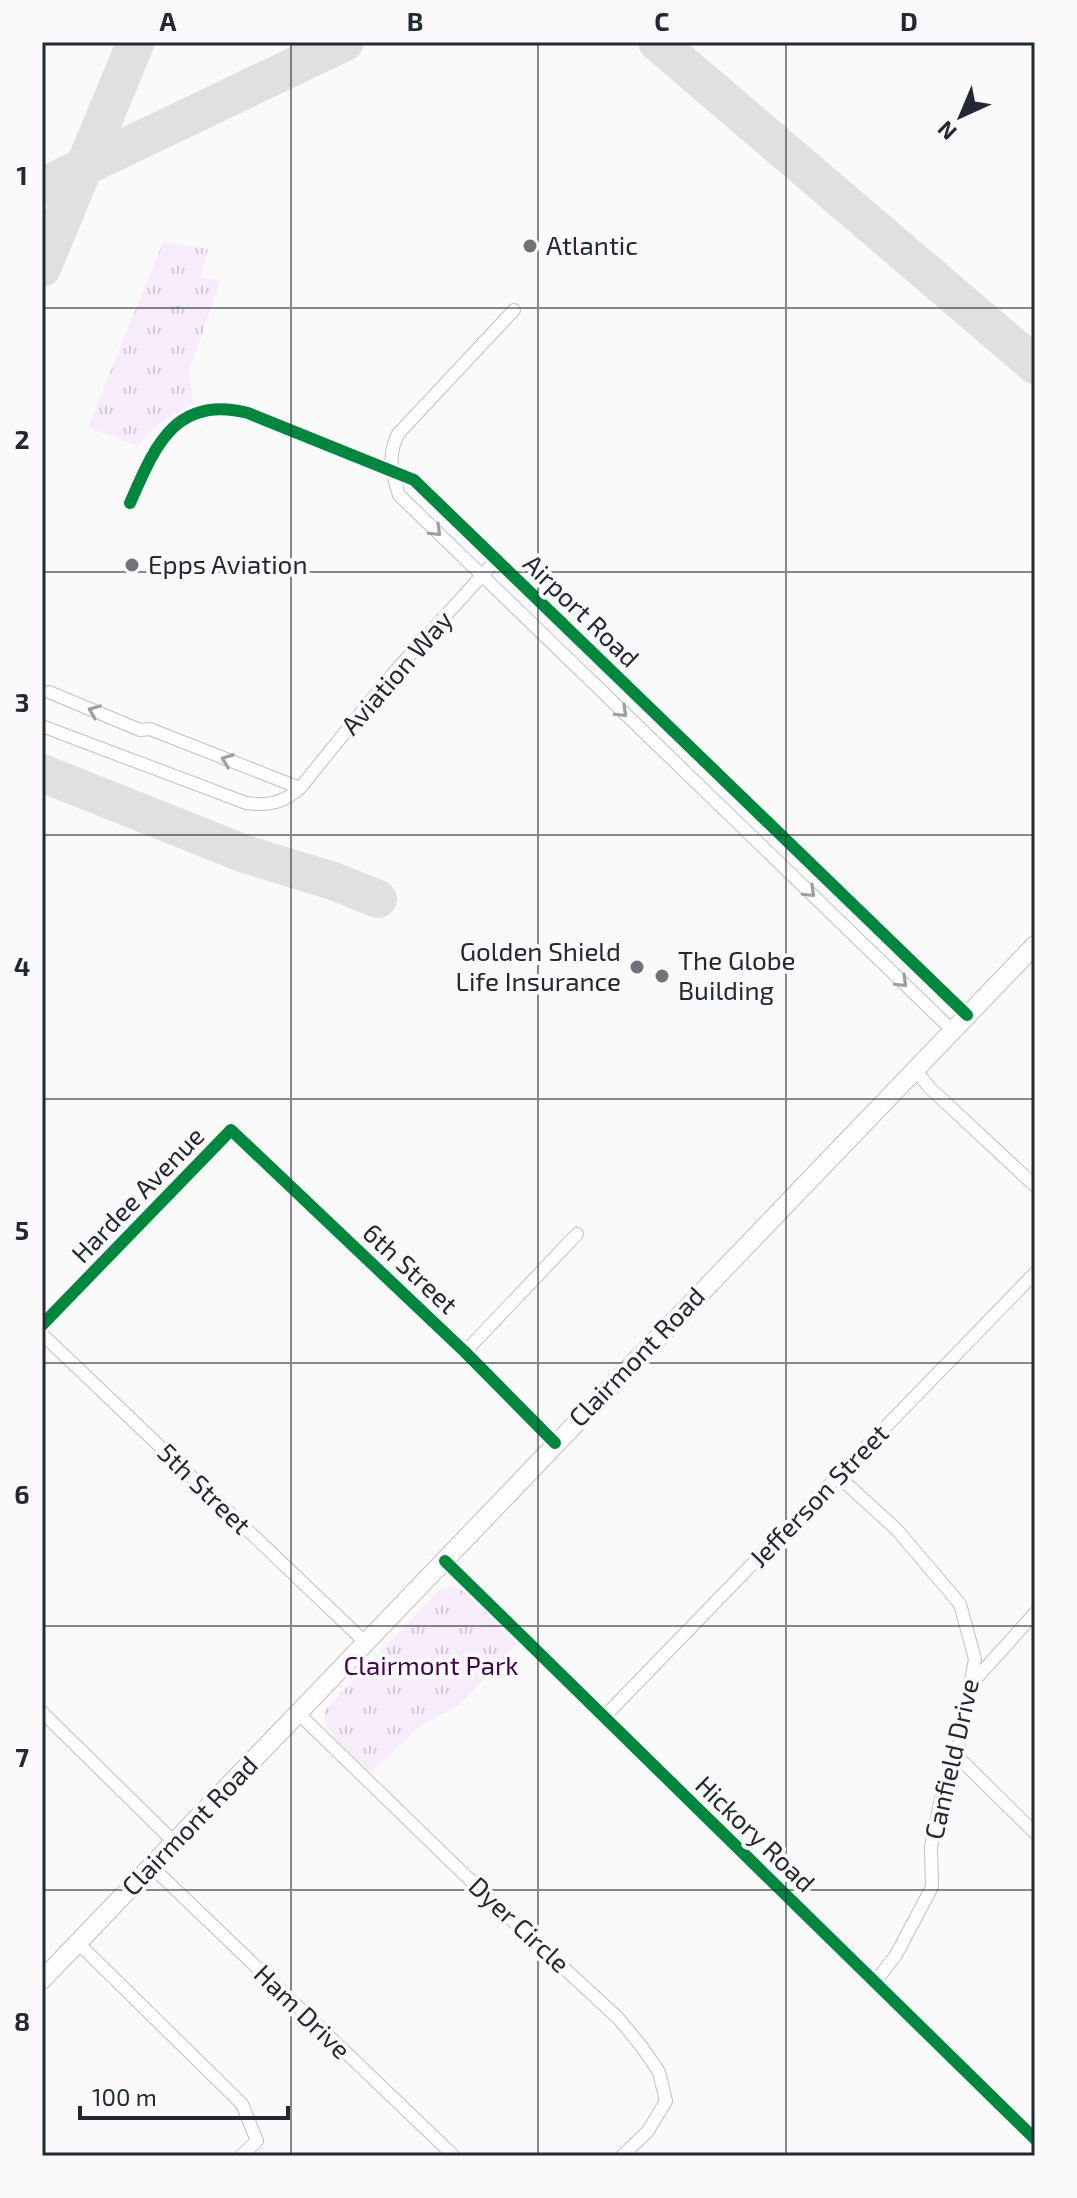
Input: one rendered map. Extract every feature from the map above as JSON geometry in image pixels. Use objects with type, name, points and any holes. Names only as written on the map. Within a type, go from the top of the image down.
[{"type":"main road","name":"Clairmont Road","points":[[42,1980],[1035,945]]},
{"type":"street","points":[[390,470],[392,446],[398,434],[514,310]]},
{"type":"street","name":"Airport Road","points":[[130,503],[151,455],[165,435],[188,418],[218,408],[248,413],[414,480],[967,1015]]},
{"type":"street","name":"Airport Road","points":[[390,470],[399,495],[952,1030]]},
{"type":"street","name":"Aviation Way","points":[[42,726],[246,803],[265,805],[286,800],[300,788],[390,677],[496,560]]},
{"type":"street","points":[[49,692],[140,730],[150,729],[300,788]]},
{"type":"street","points":[[914,1069],[1035,1186]]},
{"type":"street","name":"6th Street","points":[[231,1130],[465,1352],[555,1443]]},
{"type":"street","name":"Hardee Avenue","points":[[42,1325],[231,1130]]},
{"type":"street","points":[[465,1352],[577,1234]]},
{"type":"street","name":"Jefferson Street","points":[[603,1718],[1035,1273]]},
{"type":"street","name":"5th Street","points":[[42,1334],[366,1643]]},
{"type":"street","name":"Canfield Drive","points":[[838,1476],[897,1530],[960,1604],[975,1659],[957,1756],[942,1794],[931,1847],[932,1887],[896,1955],[875,1982]]},
{"type":"street","name":"Hickory Road","points":[[445,1561],[1035,2139]]},
{"type":"street","points":[[972,1684],[1035,1613]]},
{"type":"street","points":[[42,1712],[174,1842]]},
{"type":"street","name":"Dyer Circle","points":[[299,1714],[500,1909],[599,1999],[642,2047],[659,2072],[666,2101],[648,2131],[622,2156]]},
{"type":"street","points":[[957,1756],[1035,1833]]},
{"type":"street","name":"Ham Drive","points":[[151,1866],[454,2156]]},
{"type":"street","points":[[78,1943],[242,2104],[257,2141],[241,2156]]},
{"type":"green space","points":[[163,242],[208,249],[201,277],[220,282],[189,371],[193,403],[158,424],[138,446],[88,427]]},
{"type":"green space","name":"Clairmont Park","points":[[452,1586],[469,1594],[518,1643],[459,1705],[420,1726],[371,1772],[333,1736],[325,1719],[325,1710],[438,1591]]},
{"type":"taxiway","points":[[42,268],[136,42]]},
{"type":"taxiway","points":[[42,187],[345,42]]},
{"type":"taxiway","points":[[657,42],[1035,365]]},
{"type":"taxiway","points":[[42,773],[245,854],[333,881],[378,899]]},
{"type":"cycle path","points":[[130,503],[148,463],[170,431],[184,419],[202,411],[223,409],[248,413],[414,480],[967,1015]]},
{"type":"cycle path","points":[[42,1325],[231,1130],[465,1352],[555,1443]]},
{"type":"cycle path","points":[[445,1561],[1035,2139]]},
{"type":"place","name":"Atlantic","points":[[530,246]]},
{"type":"place","name":"Epps Aviation","points":[[132,565]]},
{"type":"place","name":"Golden Shield Life Insurance","points":[[637,967]]},
{"type":"place","name":"The Globe Building","points":[[662,976]]}]
